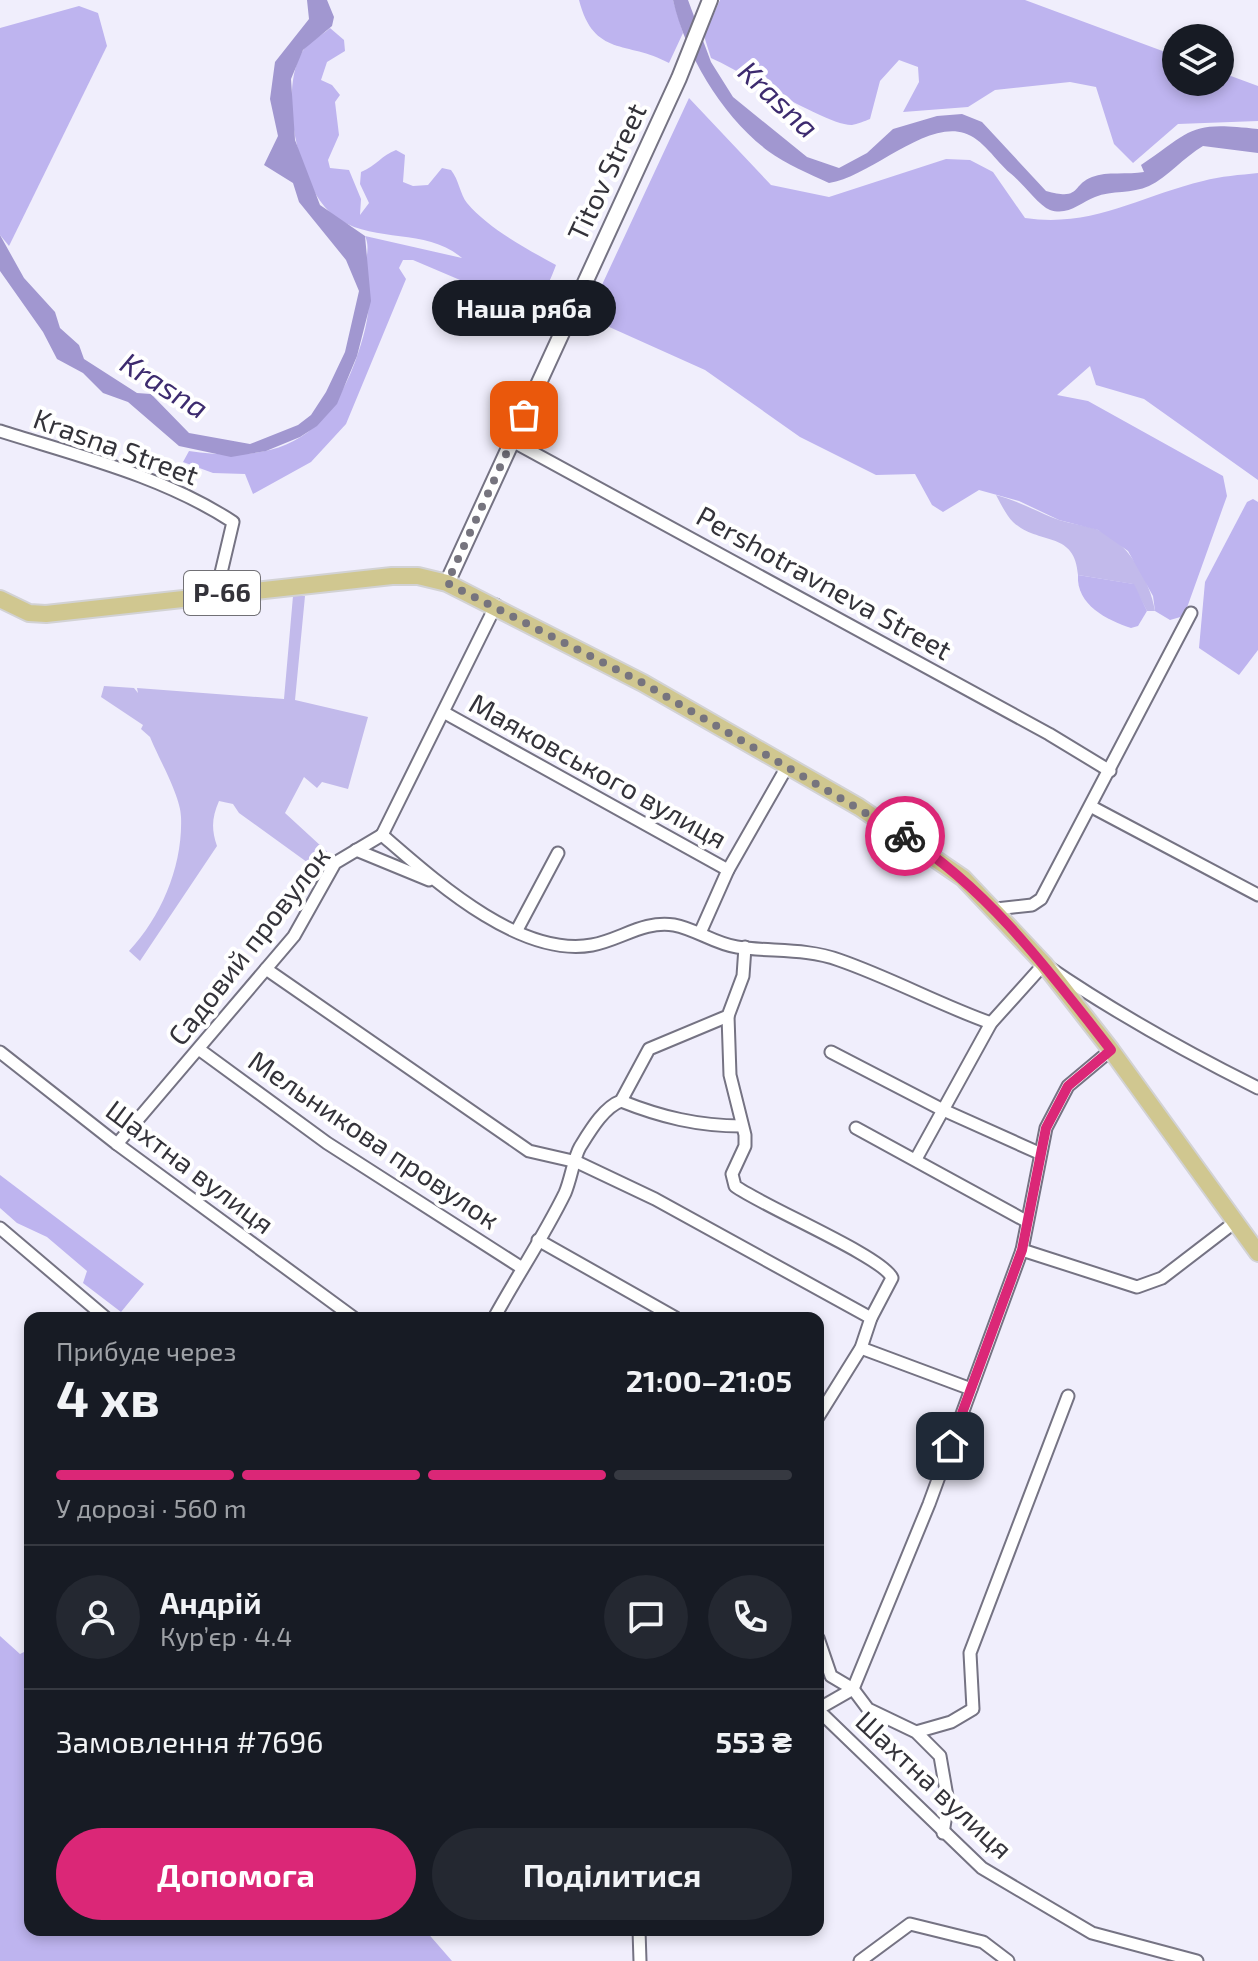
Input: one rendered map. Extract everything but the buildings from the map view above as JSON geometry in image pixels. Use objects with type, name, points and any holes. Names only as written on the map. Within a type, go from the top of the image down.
[{"type":"main road","name":"Р-66","points":[[0,599],[22,610],[46,614],[363,576],[418,576],[447,583],[496,605],[788,765],[931,853],[996,909],[1044,964],[1111,1050],[1258,1253]]},
{"type":"street","name":"Titov Street","points":[[447,583],[679,78],[710,0]]},
{"type":"street","name":"Krasna Street","points":[[0,431],[133,473],[181,493],[233,522],[216,594]]},
{"type":"street","name":"Pershotravneva Street","points":[[512,441],[1049,734],[1110,771]]},
{"type":"street","points":[[496,605],[382,835],[439,884],[485,916],[554,946],[592,945],[653,924],[700,933],[725,944],[816,953],[991,1023]]},
{"type":"street","points":[[996,909],[1032,905],[1041,899],[1092,807],[1191,613]]},
{"type":"street","name":"Маяковського вулиця","points":[[445,713],[728,870]]},
{"type":"street","points":[[700,933],[728,870],[788,765]]},
{"type":"street","points":[[1092,807],[1258,895]]},
{"type":"street","name":"Садовий провулок","points":[[117,1144],[294,936],[335,863],[382,835]]},
{"type":"street","points":[[356,850],[439,884]]},
{"type":"street","points":[[517,930],[558,853]]},
{"type":"street","points":[[745,947],[743,976],[728,1016],[730,1075],[745,1146],[732,1174],[735,1186],[890,1272],[892,1278],[871,1318],[861,1348],[824,1394]]},
{"type":"street","points":[[916,1159],[991,1023],[1044,964],[1199,1060],[1258,1088]]},
{"type":"street","points":[[266,969],[529,1151],[577,1162],[703,1224],[871,1318]]},
{"type":"street","points":[[497,1312],[577,1162],[577,1151],[617,1103],[649,1049],[728,1016]]},
{"type":"street","name":"Мельникова провулок","points":[[200,1050],[327,1143],[522,1268]]},
{"type":"street","points":[[824,1706],[853,1689],[971,1389],[1022,1250],[1026,1221],[1038,1186],[1039,1153],[1046,1128],[1068,1086],[1111,1050]]},
{"type":"street","name":"Шахтна вулиця","points":[[0,1052],[117,1144],[346,1312]]},
{"type":"street","points":[[831,1052],[941,1109],[1039,1153]]},
{"type":"street","points":[[617,1103],[660,1117],[709,1126],[742,1126]]},
{"type":"street","points":[[856,1128],[1026,1221]]},
{"type":"street","points":[[1022,1250],[1137,1287],[1162,1278],[1235,1222]]},
{"type":"street","points":[[0,1228],[99,1312]]},
{"type":"street","points":[[538,1240],[665,1312]]},
{"type":"street","points":[[861,1348],[971,1389]]},
{"type":"street","points":[[916,1732],[951,1722],[973,1709],[970,1653],[1068,1396]]},
{"type":"street","points":[[824,1656],[831,1676],[853,1689],[868,1709],[916,1732],[940,1756],[948,1802],[943,1833]]},
{"type":"street","name":"Шахтна вулиця","points":[[824,1716],[982,1868],[1092,1933],[1197,1961]]},
{"type":"street","points":[[860,1961],[910,1924],[983,1942],[1008,1961]]},
{"type":"street","points":[[639,1936],[640,1961]]},
{"type":"shaded area","points":[[307,0],[327,0],[334,17],[332,26],[303,50],[291,79],[295,140],[320,205],[365,236],[371,301],[357,356],[337,404],[317,426],[300,437],[266,451],[231,457],[179,446],[128,402],[103,393],[83,373],[57,359],[43,332],[0,271],[0,235],[24,278],[55,312],[60,328],[79,345],[84,359],[137,393],[151,394],[189,433],[250,444],[298,425],[311,415],[326,392],[345,352],[359,291],[346,260],[299,202],[293,183],[264,165],[278,136],[270,99],[275,62],[309,19]]},
{"type":"shaded area","points":[[579,0],[673,0],[683,33],[669,63],[603,39],[585,18]]},
{"type":"shaded area","points":[[673,0],[688,0],[711,62],[733,97],[807,157],[839,168],[867,153],[893,129],[937,116],[962,114],[982,122],[1046,191],[1057,194],[1071,193],[1085,180],[1098,175],[1144,172],[1141,165],[1183,136],[1205,127],[1258,129],[1258,153],[1203,146],[1149,186],[1102,195],[1063,211],[1045,207],[971,136],[948,131],[915,142],[862,171],[829,183],[775,156],[736,121],[721,103],[697,63]]},
{"type":"shaded area","points":[[720,0],[1025,0],[1162,51],[1162,96],[1234,96],[1234,77],[1258,86],[1258,121],[1178,124],[1133,163],[1114,144],[1096,87],[1070,82],[995,90],[968,107],[903,112],[919,82],[918,67],[899,60],[880,81],[870,119],[852,125],[804,108],[711,58],[704,36]]},
{"type":"shaded area","points":[[79,6],[98,13],[107,46],[9,246],[0,235],[0,28]]},
{"type":"shaded area","points":[[330,28],[344,40],[345,51],[327,62],[321,80],[332,85],[340,95],[335,102],[339,135],[328,160],[330,168],[349,170],[361,199],[360,215],[369,203],[360,184],[361,172],[396,150],[405,155],[403,182],[413,186],[428,185],[442,168],[451,170],[465,199],[476,212],[509,238],[556,265],[540,295],[527,297],[509,289],[500,297],[413,260],[403,260],[399,268],[406,279],[346,424],[311,462],[253,494],[245,474],[213,473],[183,462],[189,451],[246,454],[270,450],[292,442],[311,430],[328,413],[355,362],[365,329],[369,284],[365,236],[462,258],[433,243],[354,227],[325,208],[313,189],[296,142],[292,92],[295,70],[302,52]]},
{"type":"shaded area","points":[[689,98],[771,185],[829,197],[946,159],[970,160],[993,172],[1025,218],[1073,219],[1116,209],[1203,181],[1258,173],[1258,480],[1144,399],[1096,385],[1090,366],[1057,395],[1088,401],[1223,476],[1227,496],[1184,616],[1170,620],[1155,611],[1153,596],[1128,551],[1098,530],[1059,520],[1019,501],[979,490],[943,512],[932,505],[915,474],[876,475],[800,437],[705,370],[587,317]]},
{"type":"shaded area","points":[[996,495],[1059,520],[1107,534],[1118,542],[1142,574],[1155,611],[1147,611],[1133,584],[1078,575],[1070,551],[1013,522]]},
{"type":"shaded area","points":[[1253,499],[1258,502],[1258,650],[1239,675],[1199,648],[1205,582],[1247,502]]},
{"type":"shaded area","points":[[1078,575],[1134,584],[1147,611],[1138,626],[1131,628],[1122,625],[1095,610],[1082,595]]},
{"type":"shaded area","points":[[293,596],[305,596],[295,700],[368,717],[348,789],[322,782],[317,788],[304,777],[285,813],[334,858],[322,873],[239,813],[233,804],[219,801],[213,823],[217,846],[140,961],[129,951],[151,922],[168,889],[181,835],[180,809],[150,737],[141,729],[143,725],[101,697],[104,686],[134,688],[138,693],[137,688],[284,699]]},
{"type":"shaded area","points":[[0,1175],[144,1284],[121,1312],[83,1283],[87,1271],[47,1237],[17,1223],[0,1208]]},
{"type":"shaded area","points":[[0,1636],[20,1654],[24,1652],[24,1936],[430,1936],[452,1961],[0,1961]]},
{"type":"way so far","points":[[524,415],[447,583],[496,605],[643,683],[742,738],[905,836]]},
{"type":"place","name":"Наша ряба","points":[[524,415]]},
{"type":"route","points":[[905,836],[963,878],[996,909],[1044,964],[1111,1050],[1068,1086],[1046,1128],[1039,1153],[1038,1186],[1026,1221],[1022,1250],[950,1446]]},
{"type":"water label","name":"Krasna","points":[[778,100]]},
{"type":"water label","name":"Krasna","points":[[164,386]]}]
